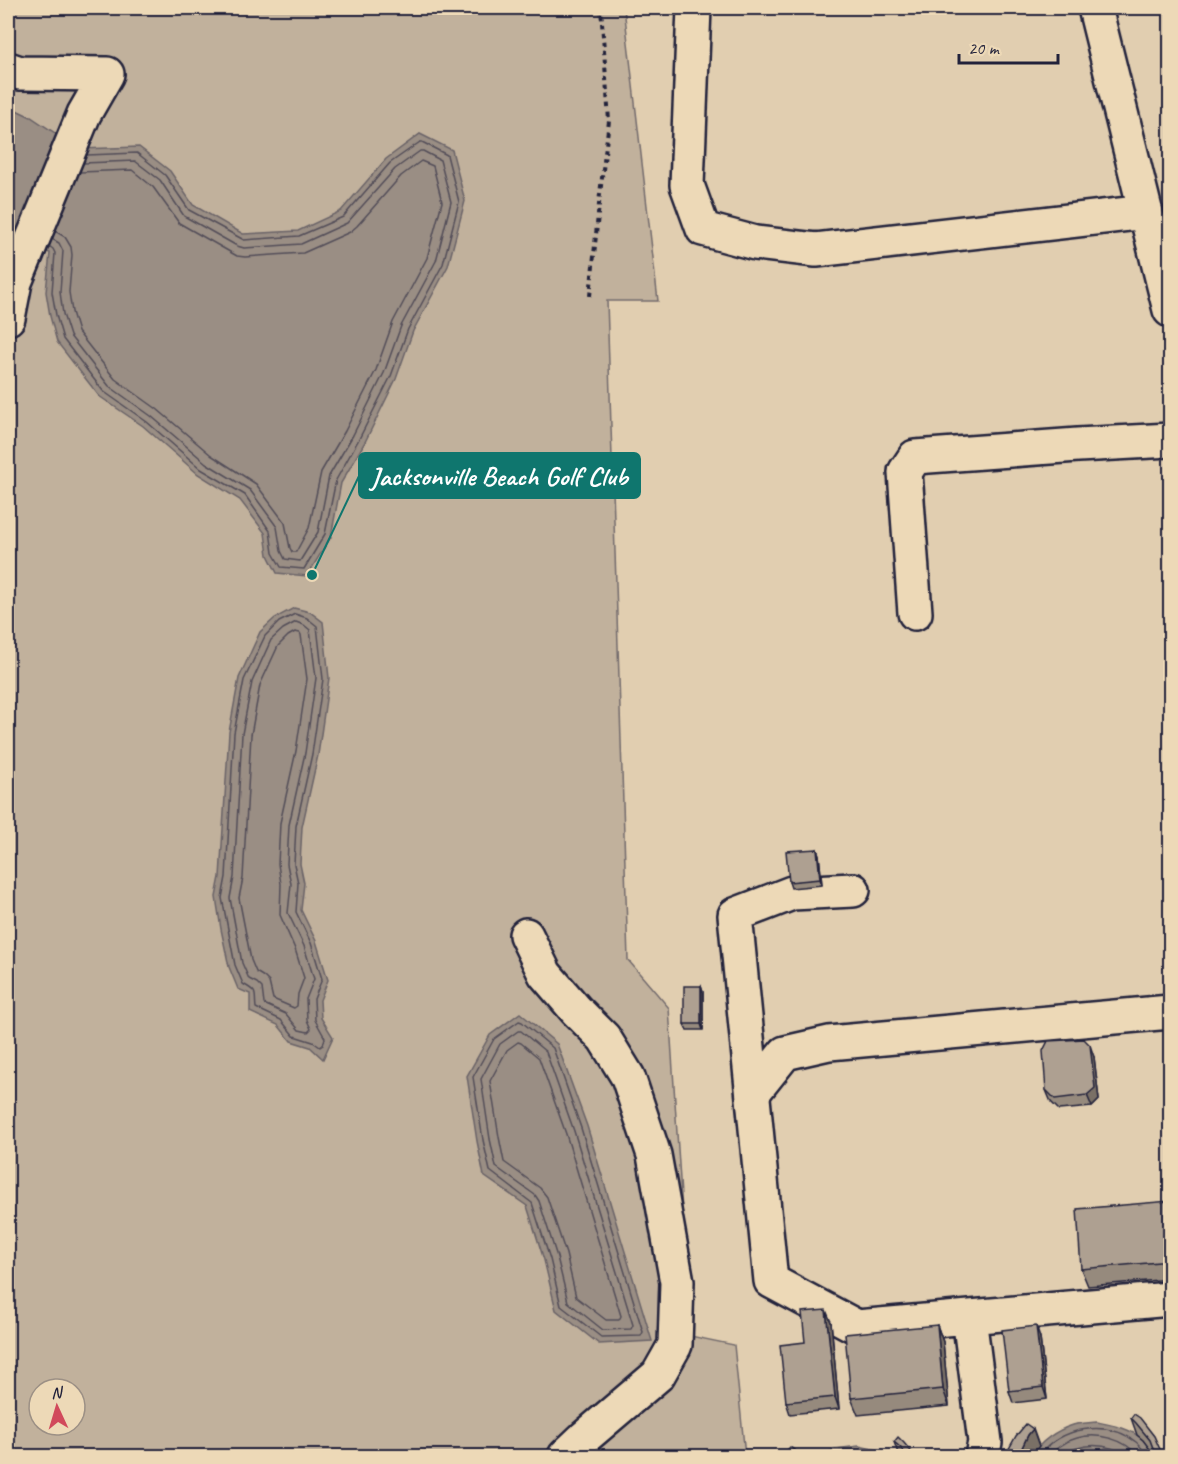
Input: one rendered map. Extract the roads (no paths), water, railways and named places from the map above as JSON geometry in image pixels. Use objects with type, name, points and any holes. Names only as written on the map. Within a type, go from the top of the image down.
[{"type":"street","points":[[694,8],[687,185],[703,229],[755,243],[816,250],[1146,212]]},
{"type":"street","points":[[1095,8],[1146,212],[1165,266],[1170,309]]},
{"type":"street","points":[[8,69],[20,73],[107,74],[84,114],[28,249],[15,282],[8,318]]},
{"type":"street","points":[[915,613],[905,472],[915,457],[1170,440]]},
{"type":"street","points":[[853,890],[792,893],[735,915],[771,1281],[857,1327],[1170,1299]]},
{"type":"street","points":[[526,935],[545,974],[604,1038],[628,1077],[654,1155],[677,1282],[675,1345],[658,1375],[565,1456]]},
{"type":"street","points":[[753,1094],[785,1053],[829,1043],[1170,1012]]},
{"type":"street","points":[[969,1317],[985,1442],[982,1456]]},
{"type":"water","points":[[8,106],[31,117],[79,149],[139,147],[170,171],[193,205],[243,234],[298,231],[341,211],[386,159],[420,134],[452,150],[465,201],[448,266],[413,331],[396,379],[365,442],[341,483],[331,537],[307,576],[277,573],[268,555],[265,533],[240,500],[198,474],[143,426],[99,396],[57,342],[46,292],[50,253],[8,238]]},
{"type":"water","points":[[294,608],[310,612],[323,622],[329,678],[318,755],[302,827],[300,864],[304,883],[301,910],[316,941],[328,980],[320,1000],[321,1018],[333,1037],[323,1059],[310,1047],[291,1041],[278,1025],[250,1012],[250,994],[238,989],[229,967],[216,897],[220,877],[229,732],[239,678],[260,632],[275,618]]},
{"type":"water","points":[[520,1013],[557,1044],[587,1126],[652,1341],[599,1344],[556,1310],[544,1260],[527,1206],[484,1176],[467,1076],[490,1035]]},
{"type":"water","points":[[1097,1422],[1133,1433],[1143,1440],[1155,1456],[1032,1456],[1044,1441],[1061,1430],[1076,1424]]},
{"type":"water","points":[[859,1446],[894,1456],[819,1456],[835,1449]]},
{"type":"place","name":"Jacksonville Beach Golf Club","points":[[312,575]]}]
